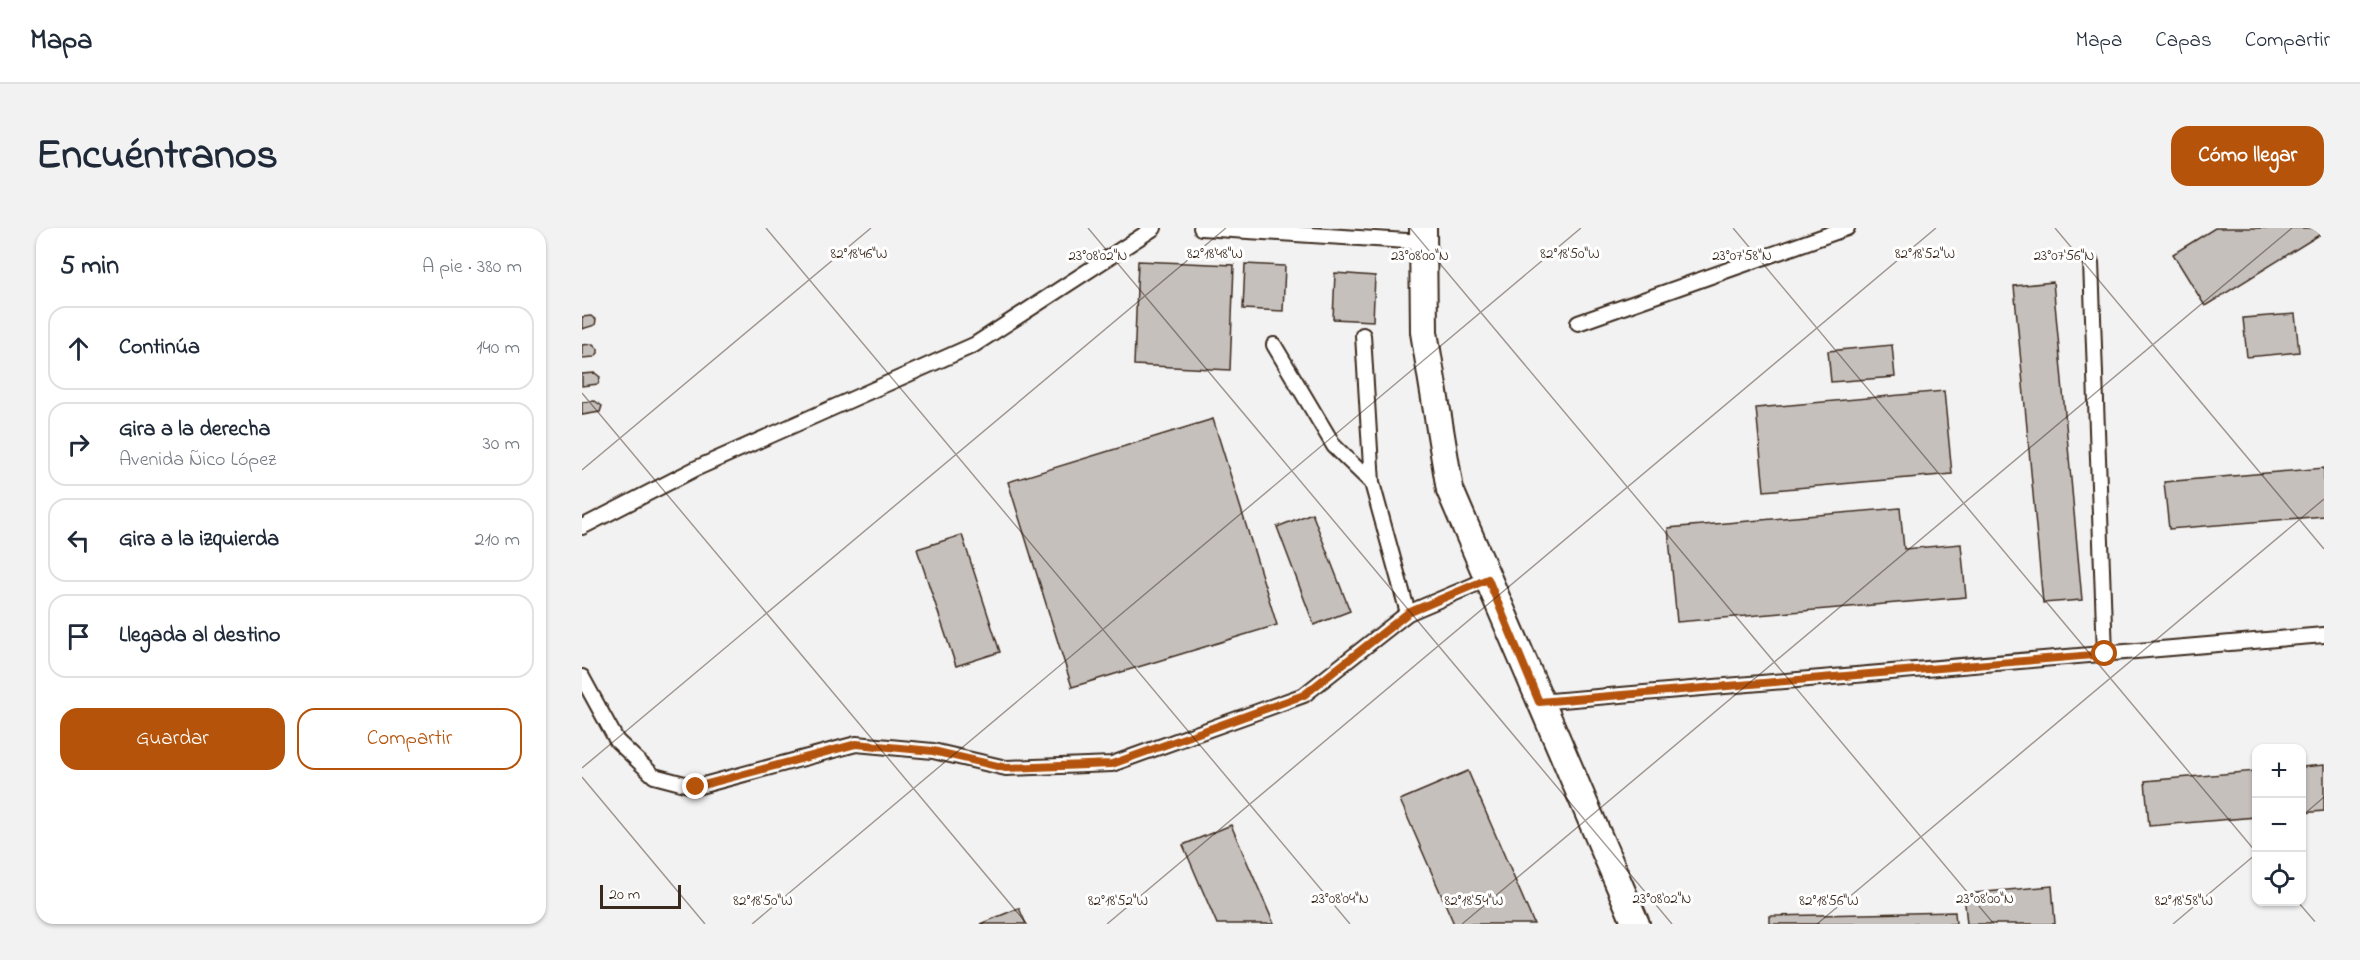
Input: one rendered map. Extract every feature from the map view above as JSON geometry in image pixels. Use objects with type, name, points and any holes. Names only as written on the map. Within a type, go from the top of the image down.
[{"type":"street","points":[[1423,235],[1424,332],[1450,490],[1636,924]]},
{"type":"lane","points":[[582,527],[697,468],[974,345],[1154,228]]},
{"type":"lane","points":[[1201,228],[1423,235]]},
{"type":"lane","points":[[1578,323],[1847,228]]},
{"type":"lane","points":[[2091,262],[2105,654]]},
{"type":"lane","points":[[1363,335],[1372,483],[1408,613]]},
{"type":"lane","points":[[1274,345],[1334,446],[1372,483]]},
{"type":"lane","points":[[582,677],[617,741],[654,776],[696,787],[856,744],[933,751],[1006,768],[1112,764],[1304,695],[1408,613],[1488,579]]},
{"type":"lane","points":[[1539,702],[2324,635]]},
{"type":"building","points":[[2215,228],[2324,228],[2324,232],[2205,306],[2173,254]]},
{"type":"building","points":[[1138,261],[1234,265],[1230,370],[1134,365]]},
{"type":"building","points":[[1245,264],[1285,266],[1283,311],[1243,309]]},
{"type":"building","points":[[1335,273],[1375,276],[1373,321],[1333,319]]},
{"type":"building","points":[[2053,282],[2082,600],[2043,603],[2014,286]]},
{"type":"building","points":[[2295,314],[2299,352],[2247,357],[2243,318]]},
{"type":"building","points":[[591,316],[596,320],[595,325],[582,329],[582,317]]},
{"type":"building","points":[[593,344],[598,349],[598,353],[594,357],[582,358],[582,345]]},
{"type":"building","points":[[1892,345],[1895,377],[1831,382],[1828,351]]},
{"type":"building","points":[[595,373],[600,377],[598,384],[582,386],[582,374]]},
{"type":"building","points":[[1944,391],[1952,474],[1764,491],[1756,408]]},
{"type":"building","points":[[595,401],[602,406],[600,412],[582,415],[582,402]]},
{"type":"building","points":[[1213,419],[1277,625],[1072,687],[1008,482]]},
{"type":"building","points":[[2324,468],[2324,516],[2169,529],[2164,482]]},
{"type":"building","points":[[1900,508],[1904,549],[1961,544],[1966,597],[1677,622],[1668,528]]},
{"type":"building","points":[[1312,513],[1350,611],[1314,625],[1277,527]]},
{"type":"building","points":[[962,535],[1000,652],[956,666],[917,549]]},
{"type":"building","points":[[2324,765],[2324,811],[2306,813],[2306,767]]},
{"type":"building","points":[[1468,771],[1534,924],[1454,924],[1400,800]]},
{"type":"building","points":[[2252,771],[2252,817],[2149,826],[2145,781]]},
{"type":"building","points":[[1231,825],[1274,924],[1217,924],[1183,845]]},
{"type":"building","points":[[2052,886],[2055,924],[1967,924],[1964,894]]},
{"type":"building","points":[[1019,908],[1026,924],[980,924]]},
{"type":"building","points":[[1955,912],[1956,924],[1770,924],[1770,916]]},
{"type":"route","points":[[696,787],[856,744],[933,751],[1006,768],[1112,764],[1304,695],[1408,613],[1488,579],[1539,702],[2105,654]]}]
